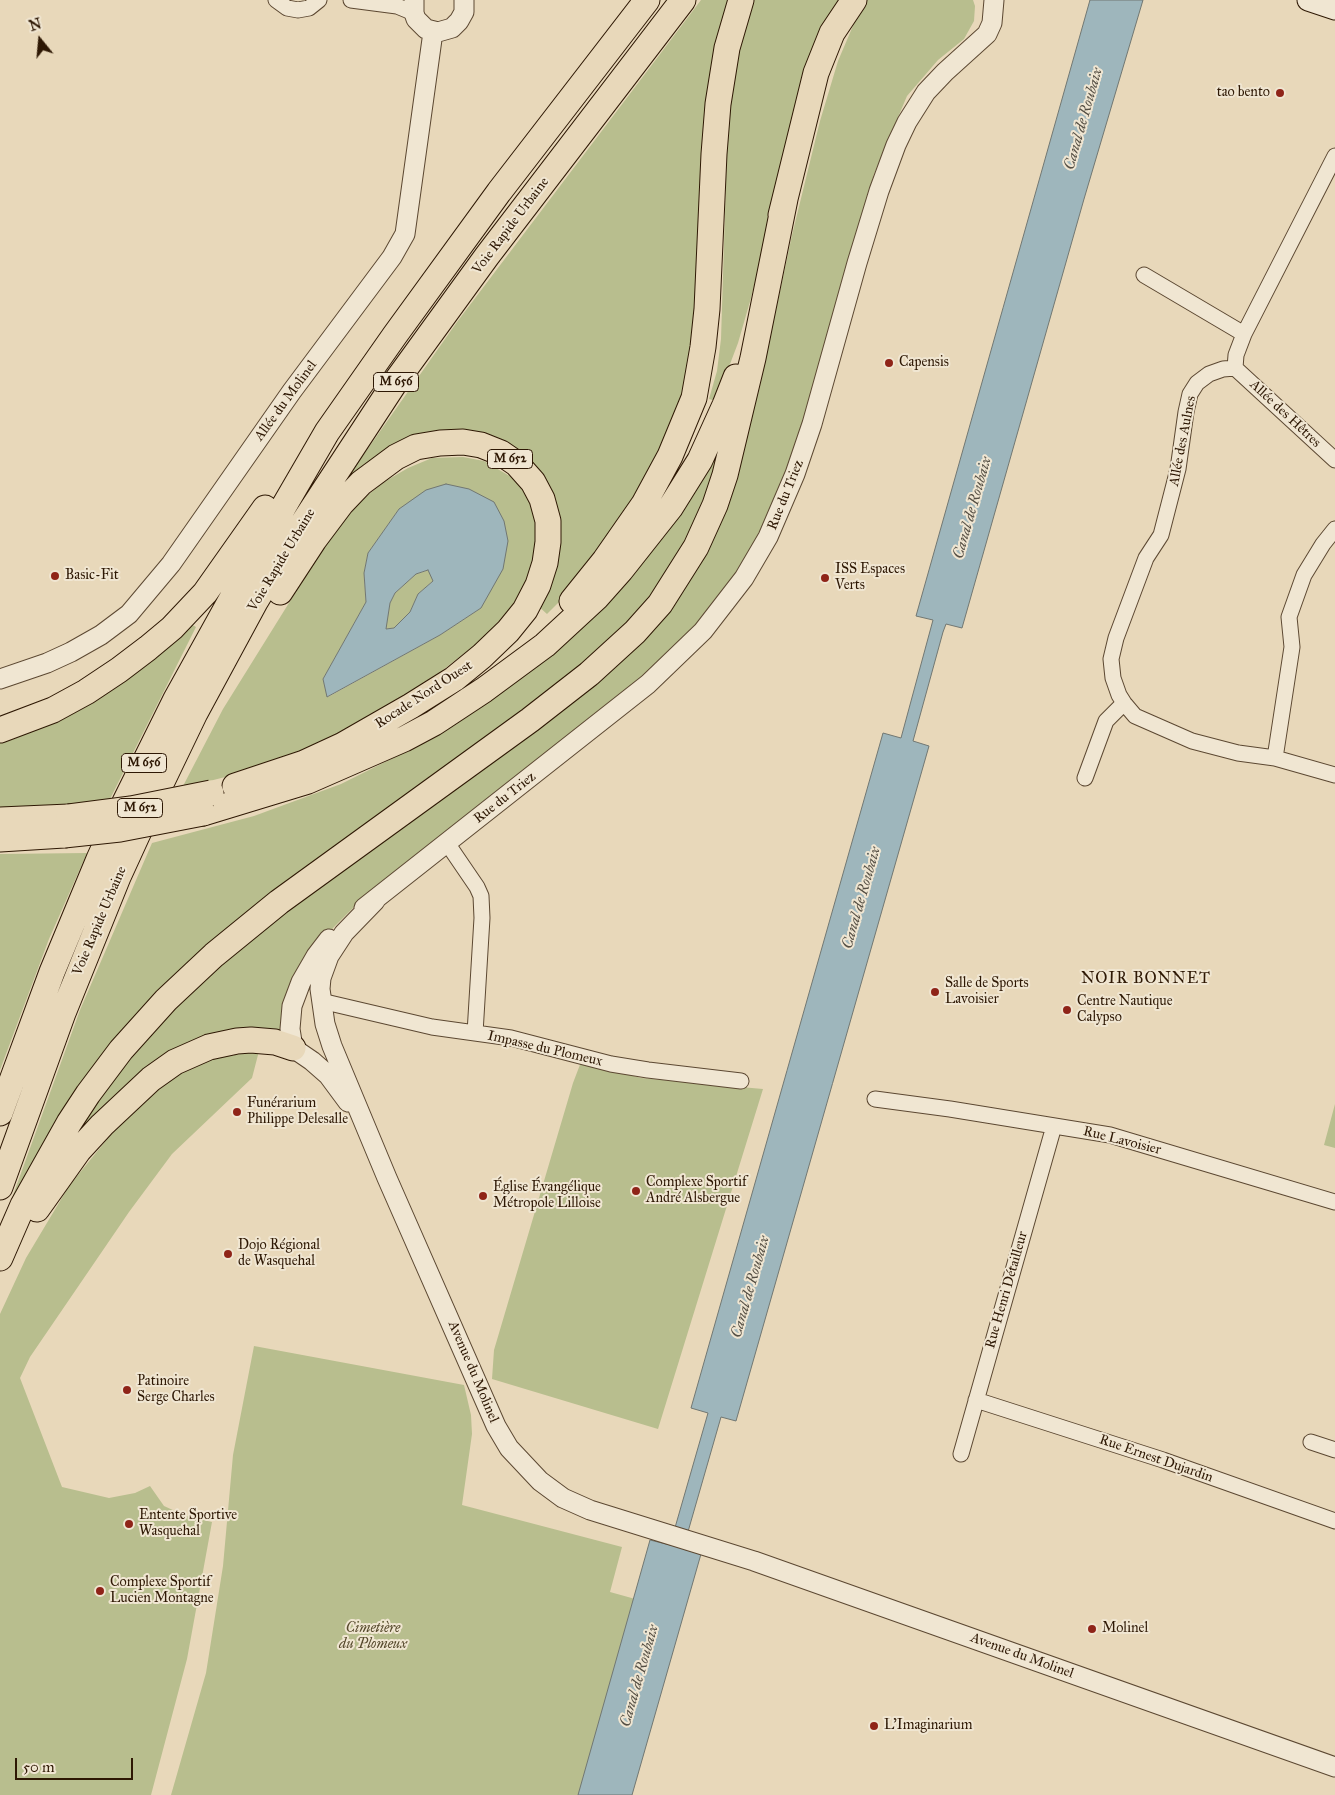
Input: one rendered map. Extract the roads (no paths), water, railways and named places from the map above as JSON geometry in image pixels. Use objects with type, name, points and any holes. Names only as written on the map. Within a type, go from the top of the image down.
[{"type":"highway","name":"Voie Rapide Urbaine","points":[[0,1113],[70,927],[136,779],[226,605],[327,432],[499,192],[647,0]]},
{"type":"highway","name":"Voie Rapide Urbaine","points":[[0,1187],[29,1103],[84,958],[118,877],[199,706],[256,602],[354,442],[402,372],[487,256],[683,0]]},
{"type":"highway","name":"M 652","points":[[376,751],[440,710],[493,672],[568,606],[633,521],[670,456],[694,398],[704,347],[708,309],[714,154],[718,104],[727,48],[741,0]]},
{"type":"highway","points":[[376,751],[418,732],[460,706],[545,645],[597,597],[670,508],[700,460],[740,368],[816,73],[832,33],[854,0]]},
{"type":"highway","points":[[0,1258],[20,1211],[69,1123],[115,1058],[144,1022],[166,1000],[214,955],[279,902],[530,720],[589,674],[622,645],[660,604],[696,548],[715,505],[725,476],[753,358],[785,199]]},
{"type":"highway","points":[[0,730],[53,710],[86,692],[119,670],[172,628],[204,593],[296,462],[327,432]]},
{"type":"highway","name":"Rocade Nord Ouest","points":[[156,794],[314,540],[341,504],[361,483],[396,457],[416,447],[440,443],[463,442],[481,445],[501,453],[517,464],[533,482],[542,499],[548,521],[548,542],[545,563],[538,585],[525,610],[508,631],[482,656],[454,678],[378,726],[343,745],[207,803]]},
{"type":"highway","name":"Rocade Nord Ouest","points":[[0,839],[67,826],[131,809],[207,803],[308,781],[376,751]]},
{"type":"highway","name":"Rocade Nord Ouest","points":[[0,820],[67,826]]},
{"type":"highway","points":[[0,1279],[29,1223],[59,1176],[102,1125],[151,1079],[186,1056],[222,1043],[264,1041],[293,1048]]},
{"type":"main road","points":[[1308,0],[1335,8]]},
{"type":"street","points":[[276,0],[287,8],[298,10],[309,8],[319,1]]},
{"type":"street","points":[[351,0],[397,6],[414,6],[421,25],[433,32],[448,30],[456,25],[464,12],[464,0]]},
{"type":"street","name":"Rue du Triez","points":[[973,47],[981,30],[983,20],[982,0]]},
{"type":"street","name":"Rue du Triez","points":[[293,1048],[290,1029],[291,1014],[301,982],[316,956],[337,931],[357,913],[648,684],[703,631],[752,566],[786,499],[803,452],[856,263],[896,145],[907,122],[926,92],[989,30],[992,23],[994,0]]},
{"type":"street","name":"Allée du Molinel","points":[[0,679],[47,663],[92,640],[114,626],[137,605],[171,564],[292,391],[398,249],[405,234],[433,32]]},
{"type":"street","points":[[1235,368],[1238,349],[1244,334],[1335,156]]},
{"type":"street","points":[[1144,275],[1244,334]]},
{"type":"street","name":"Allée des Hêtres","points":[[1235,368],[1335,460]]},
{"type":"street","name":"Allée des Aulnes","points":[[1235,368],[1223,369],[1209,374],[1197,383],[1190,394],[1178,468],[1161,534],[1146,558],[1113,649],[1111,659],[1113,678],[1129,711],[1144,721],[1182,738],[1238,754],[1275,758],[1335,775]]},
{"type":"street","points":[[1275,758],[1292,647],[1289,616],[1307,570],[1335,529]]},
{"type":"street","points":[[1085,778],[1106,722],[1124,704]]},
{"type":"street","points":[[447,844],[477,887],[481,896],[482,918],[475,1033]]},
{"type":"street","name":"Avenue du Molinel","points":[[375,900],[344,933],[330,956],[321,978],[321,1001],[327,1033],[492,1418],[509,1448],[530,1473],[563,1498],[596,1512],[709,1546],[1335,1767]]},
{"type":"street","name":"Impasse du Plomeux","points":[[321,1001],[432,1027],[516,1039],[611,1064],[741,1081]]},
{"type":"street","name":"Avenue du Molinel","points":[[293,1048],[328,1075],[371,1139]]},
{"type":"street","name":"Rue Lavoisier","points":[[875,1099],[950,1109],[1119,1137],[1335,1202]]},
{"type":"street","name":"Rue Henri Détailleur","points":[[961,1454],[1054,1126]]},
{"type":"street","name":"Rue Ernest Dujardin","points":[[976,1400],[1163,1460],[1335,1521]]},
{"type":"street","points":[[1311,1442],[1335,1450]]},
{"type":"water","name":"Canal de Roubaix","points":[[1090,0],[1143,0],[1084,199],[962,628],[946,624],[943,632],[913,741],[929,746],[736,1421],[721,1417],[683,1549],[701,1554],[632,1795],[578,1795],[650,1540],[670,1545],[708,1413],[691,1408],[883,733],[901,738],[933,620],[916,616]]},
{"type":"water","points":[[446,484],[469,489],[494,502],[504,521],[508,541],[503,569],[481,608],[440,635],[327,697],[323,679],[366,602],[364,573],[368,553],[399,509],[426,490]],"holes":[[[428,570],[433,581],[418,594],[410,612],[394,628],[386,629],[390,603],[395,593],[416,574]]]},
{"type":"place","name":"tao bento","points":[[1280,93]]},
{"type":"place","name":"Capensis","points":[[889,363]]},
{"type":"place","name":"Basic-Fit","points":[[55,576]]},
{"type":"place","name":"ISS Espaces Verts","points":[[825,578]]},
{"type":"place","name":"Salle de Sports Lavoisier","points":[[935,992]]},
{"type":"place","name":"Centre Nautique Calypso","points":[[1067,1010]]},
{"type":"place","name":"Funérarium Philippe Delesalle","points":[[237,1112]]},
{"type":"place","name":"Complexe Sportif André Alsbergue","points":[[636,1191]]},
{"type":"place","name":"Église Évangélique Métropole Lilloise","points":[[483,1196]]},
{"type":"place","name":"Dojo Régional de Wasquehal","points":[[228,1254]]},
{"type":"place","name":"Patinoire Serge Charles","points":[[127,1390]]},
{"type":"place","name":"Entente Sportive Wasquehal","points":[[129,1524]]},
{"type":"place","name":"Complexe Sportif Lucien Montagne","points":[[100,1591]]},
{"type":"place","name":"Molinel","points":[[1092,1629]]},
{"type":"place","name":"L'Imaginarium","points":[[874,1726]]},
{"type":"district","name":"NOIR BONNET","points":[[1146,979]]},
{"type":"park label","name":"Cimetière du Plomeux","points":[[373,1638]]}]
